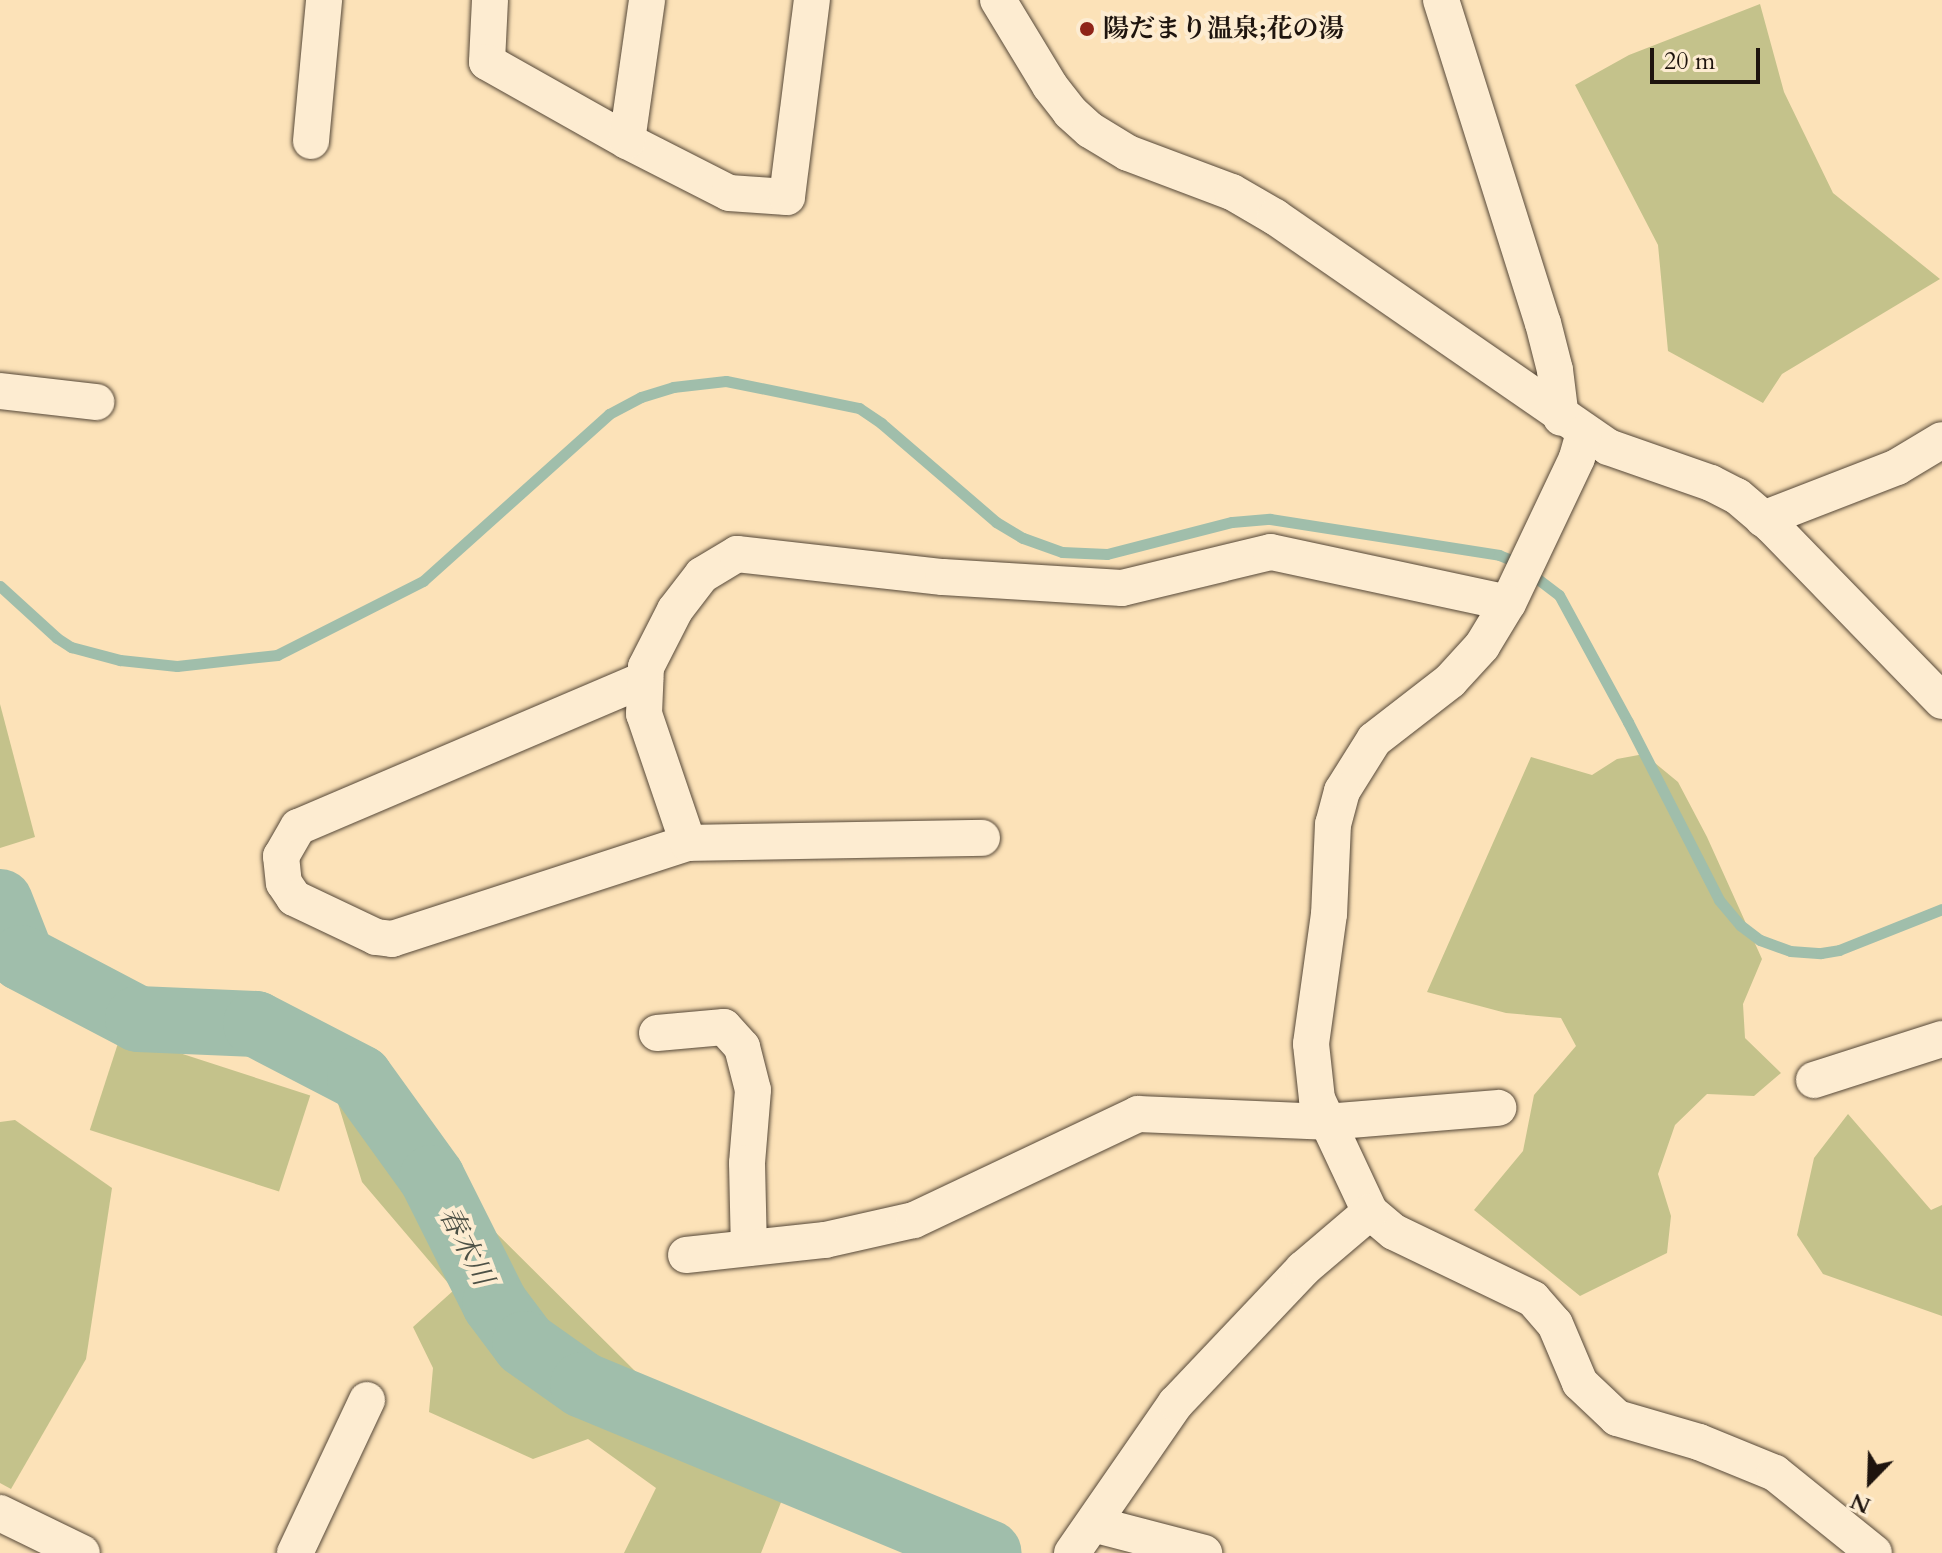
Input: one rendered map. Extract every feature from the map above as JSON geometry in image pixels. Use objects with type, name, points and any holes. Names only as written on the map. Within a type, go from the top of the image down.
[{"type":"street","points":[[311,141],[324,0]]},
{"type":"street","points":[[490,0],[487,62],[627,141],[729,193],[787,197],[812,0]]},
{"type":"street","points":[[627,141],[647,0]]},
{"type":"street","points":[[998,0],[1050,86],[1070,112],[1090,130],[1145,162],[1253,203],[1572,425],[1624,454],[1725,489],[1763,519],[1936,685]]},
{"type":"street","points":[[1441,0],[1543,323],[1572,425],[1577,458],[1508,603],[1467,666],[1374,740],[1342,791],[1333,824],[1329,914],[1311,1044],[1317,1099],[1370,1212],[1394,1232],[1533,1299],[1555,1324],[1580,1383],[1617,1418],[1699,1442],[1775,1473],[1874,1553]]},
{"type":"street","points":[[0,391],[96,402]]},
{"type":"street","points":[[1763,519],[1897,467],[1942,440]]},
{"type":"street","points":[[688,843],[644,714],[646,667],[675,610],[702,575],[737,554],[943,577],[1122,588],[1188,575],[1271,552],[1508,603]]},
{"type":"street","points":[[645,679],[298,827],[281,856],[284,883],[294,898],[376,937],[392,939],[688,843],[982,838]]},
{"type":"street","points":[[657,1033],[724,1027],[742,1047],[753,1090],[747,1163],[749,1248]]},
{"type":"street","points":[[1814,1080],[1942,1039]]},
{"type":"street","points":[[686,1255],[825,1240],[914,1220],[1138,1114],[1326,1122],[1498,1108]]},
{"type":"street","points":[[1204,1553],[1081,1541],[1176,1403],[1303,1269],[1370,1212]]},
{"type":"street","points":[[295,1553],[367,1400]]},
{"type":"street","points":[[0,1513],[46,1546],[82,1553]]},
{"type":"shaded area","points":[[1760,4],[1784,92],[1833,193],[1940,279],[1782,374],[1763,403],[1668,351],[1658,245],[1575,85],[1629,55]]},
{"type":"shaded area","points":[[0,704],[35,837],[0,848]]},
{"type":"shaded area","points":[[1644,754],[1678,782],[1707,837],[1762,959],[1743,1004],[1745,1038],[1781,1073],[1754,1096],[1707,1094],[1675,1125],[1658,1174],[1671,1216],[1667,1253],[1580,1296],[1474,1210],[1523,1151],[1534,1095],[1576,1046],[1561,1018],[1506,1013],[1427,992],[1531,757],[1592,775],[1617,759]]},
{"type":"shaded area","points":[[0,898],[75,995],[56,1012],[0,950]]},
{"type":"shaded area","points":[[121,1034],[310,1095],[279,1192],[90,1130]]},
{"type":"shaded area","points":[[333,1087],[466,1203],[638,1374],[793,1472],[761,1553],[624,1553],[656,1488],[588,1439],[533,1459],[429,1412],[433,1368],[413,1327],[454,1290],[362,1182]]},
{"type":"shaded area","points":[[1848,1114],[1931,1210],[1942,1205],[1942,1316],[1823,1274],[1797,1235],[1814,1158]]},
{"type":"shaded area","points":[[15,1120],[112,1188],[86,1359],[11,1489],[0,1483],[0,1122]]},
{"type":"waterway","points":[[0,586],[71,647],[120,660],[177,666],[277,655],[423,581],[609,414],[641,397],[673,387],[726,381],[859,408],[881,423],[996,522],[1023,538],[1062,552],[1107,554],[1232,522],[1270,519],[1499,555],[1514,561],[1559,595],[1719,900],[1740,925],[1760,940],[1790,951],[1821,953],[1839,950],[1942,909]]},
{"type":"waterway","name":"春木川","points":[[0,902],[22,958],[138,1019],[256,1024],[360,1078],[432,1178],[495,1304],[525,1344],[583,1385],[989,1553]]},
{"type":"place","name":"陽だまり温泉;花の湯","points":[[1087,29]]}]
